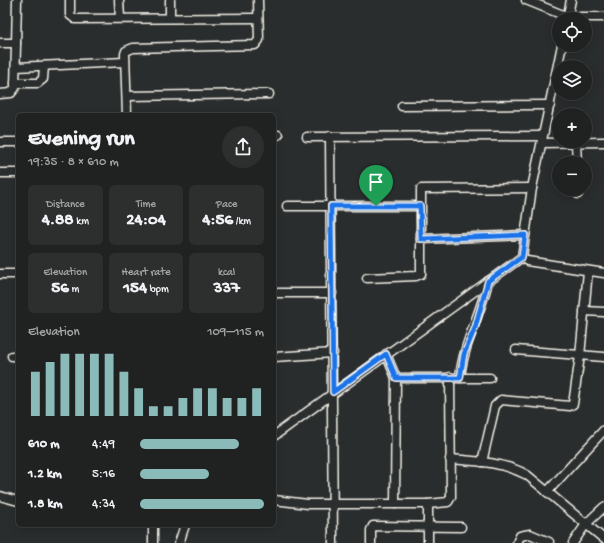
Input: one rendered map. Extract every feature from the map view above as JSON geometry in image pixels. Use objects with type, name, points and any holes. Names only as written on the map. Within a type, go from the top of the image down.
[{"type":"street","points":[[0,94],[13,91],[15,83],[17,0]]},
{"type":"street","points":[[70,0],[70,15],[73,19],[258,18]]},
{"type":"street","points":[[119,0],[120,18]]},
{"type":"street","points":[[170,0],[170,18]]},
{"type":"street","points":[[127,113],[126,51],[133,48],[255,45],[259,40],[258,0]]},
{"type":"street","points":[[526,0],[538,2],[557,12]]},
{"type":"street","points":[[569,12],[572,0]]},
{"type":"street","points":[[592,17],[604,17],[604,20]]},
{"type":"street","points":[[0,43],[16,43]]},
{"type":"street","points":[[276,435],[522,257],[532,188],[561,52]]},
{"type":"street","points":[[16,67],[125,62]]},
{"type":"street","points":[[15,83],[38,83],[43,79],[44,66]]},
{"type":"street","points":[[127,96],[269,94]]},
{"type":"street","points":[[402,106],[550,105]]},
{"type":"street","points":[[330,136],[333,353],[333,543]]},
{"type":"street","points":[[308,137],[330,136],[552,141]]},
{"type":"street","points":[[0,142],[16,142]]},
{"type":"street","points":[[592,142],[604,142]]},
{"type":"street","points":[[0,173],[16,173]]},
{"type":"street","points":[[367,278],[419,276],[422,270],[420,191],[424,189],[532,188]]},
{"type":"street","points":[[287,206],[420,206]]},
{"type":"street","points":[[421,239],[525,235]]},
{"type":"street","points":[[522,257],[527,261],[588,271],[604,272]]},
{"type":"street","points":[[482,462],[498,403],[505,400],[572,406],[580,356],[588,271]]},
{"type":"street","points":[[0,274],[16,274]]},
{"type":"street","points":[[460,378],[464,354],[475,328],[488,281]]},
{"type":"street","points":[[276,293],[332,293]]},
{"type":"street","points":[[584,311],[604,312]]},
{"type":"street","points":[[516,350],[604,357]]},
{"type":"street","points":[[276,357],[333,353]]},
{"type":"street","points":[[386,354],[396,378],[395,504]]},
{"type":"street","points":[[276,500],[333,504],[445,504],[450,500],[450,377]]},
{"type":"street","points":[[396,378],[490,378]]},
{"type":"street","points":[[547,492],[604,430]]},
{"type":"street","points":[[450,459],[482,462],[518,470],[604,539]]},
{"type":"street","points":[[0,496],[16,500]]},
{"type":"street","points":[[428,504],[428,543]]},
{"type":"street","points":[[573,543],[586,524],[604,507]]},
{"type":"street","points":[[371,543],[371,530],[373,526],[461,527]]},
{"type":"street","points":[[152,527],[153,543]]},
{"type":"street","points":[[179,543],[184,527]]},
{"type":"street","points":[[517,543],[520,536],[527,534],[549,542]]},
{"type":"route","points":[[331,206],[376,206],[420,206],[421,239],[525,235],[522,257],[488,281],[475,328],[464,354],[460,378],[396,378],[386,354],[333,392],[331,206]]}]
